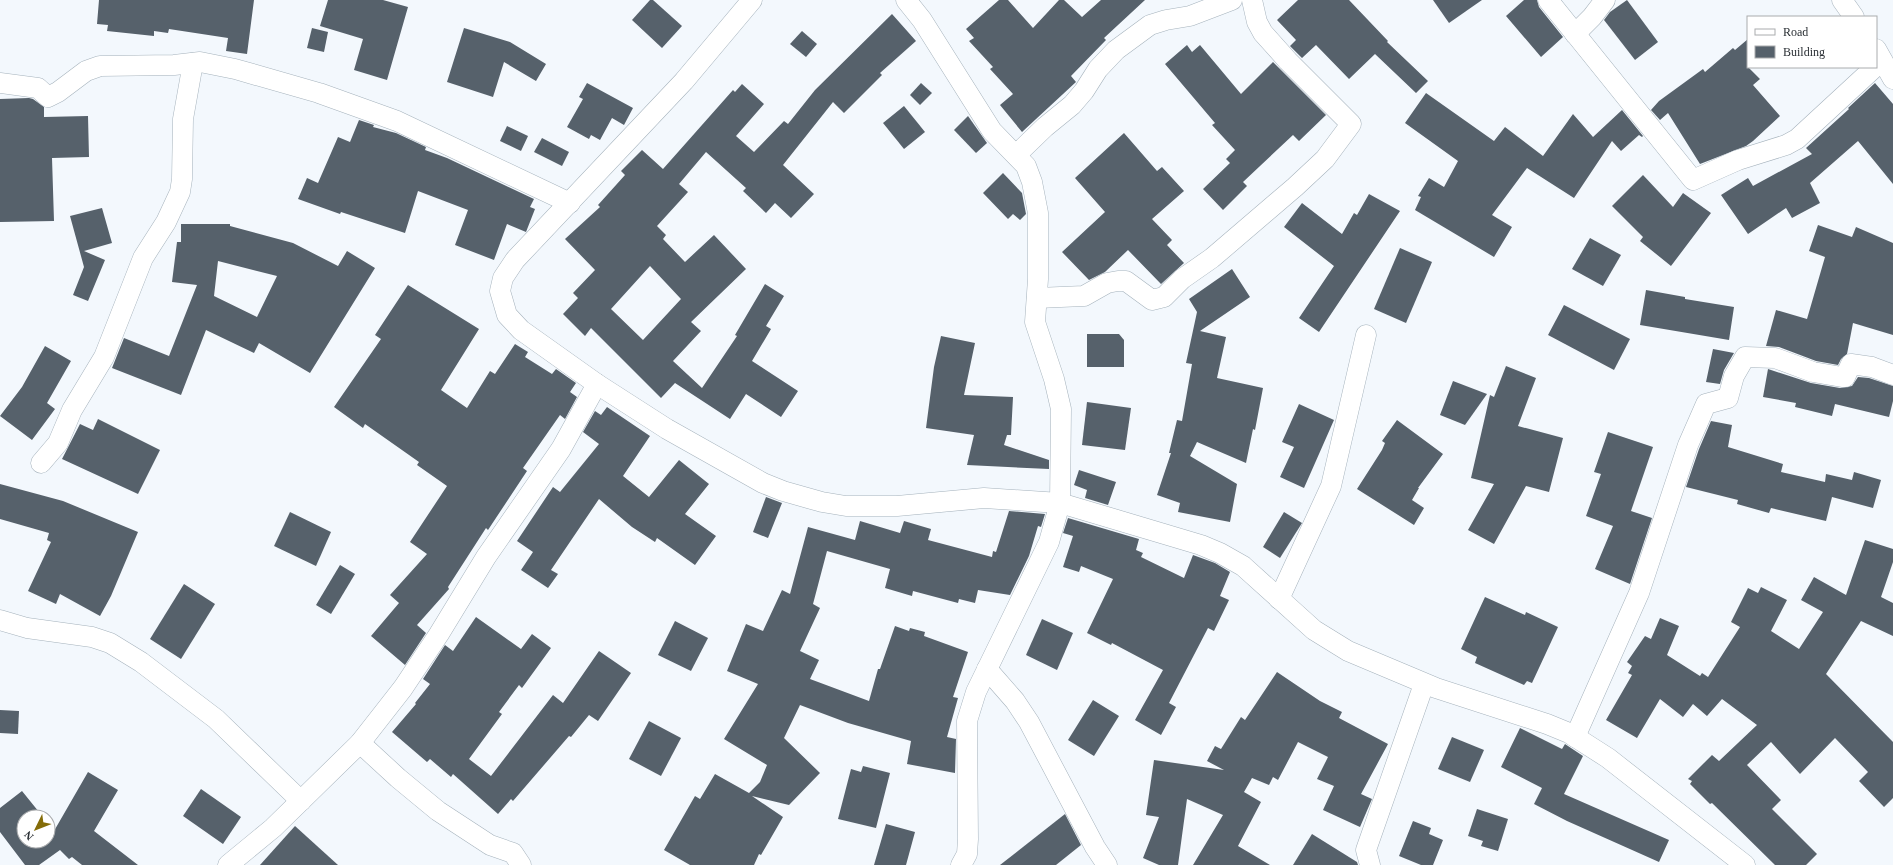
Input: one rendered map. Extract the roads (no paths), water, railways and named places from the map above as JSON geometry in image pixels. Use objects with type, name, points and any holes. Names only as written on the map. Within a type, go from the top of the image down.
[{"type":"street","points":[[752,0],[684,81],[515,260],[503,278],[500,291],[507,315],[521,330],[598,384],[667,428],[763,483],[783,492],[822,502],[846,506],[897,506],[984,498],[1060,503],[1201,545],[1220,553],[1243,566],[1314,630],[1348,651],[1424,684],[1548,724],[1575,737],[1608,758],[1736,862]]},
{"type":"street","points":[[906,0],[922,20],[992,131],[1026,166],[1032,182],[1038,213],[1037,298],[1035,322],[1054,379],[1061,409],[1060,503],[1048,542],[976,692],[967,721],[968,839],[967,854],[961,865]]},
{"type":"street","points":[[1016,155],[1045,127],[1072,105],[1098,70],[1122,46],[1150,25],[1166,20],[1190,16],[1232,0]]},
{"type":"street","points":[[1037,298],[1084,296],[1107,283],[1118,281],[1126,281],[1152,300],[1164,297],[1182,279],[1212,258],[1295,187],[1325,159],[1351,124],[1288,61],[1263,33],[1257,22],[1252,0]]},
{"type":"street","points":[[1548,0],[1693,180],[1738,160],[1786,145],[1797,139],[1870,68]]},
{"type":"street","points":[[1576,34],[1605,0]]},
{"type":"street","points":[[1842,0],[1853,16]]},
{"type":"street","points":[[1878,60],[1893,79]]},
{"type":"street","points":[[0,83],[38,88],[48,96],[58,92],[86,71],[100,66],[174,65],[200,62],[235,69],[319,93],[397,121],[570,203]]},
{"type":"street","points":[[41,462],[58,443],[72,410],[104,357],[142,258],[166,222],[180,192],[182,179],[183,119],[193,63]]},
{"type":"street","points":[[1279,599],[1331,486],[1366,336]]},
{"type":"street","points":[[1575,737],[1639,593],[1688,445],[1706,404],[1728,398],[1734,376],[1745,357],[1775,358],[1813,372],[1842,377],[1845,377],[1851,364],[1872,367],[1893,375]]},
{"type":"street","points":[[228,865],[273,828],[360,743],[403,688],[439,634],[486,557],[561,449],[598,384]]},
{"type":"street","points":[[0,620],[27,628],[92,637],[110,642],[141,662],[216,719],[301,801]]},
{"type":"street","points":[[987,669],[1015,701],[1029,722],[1095,847],[1107,865]]},
{"type":"street","points":[[1370,865],[1366,850],[1424,684]]},
{"type":"street","points":[[360,743],[398,778],[438,811],[490,845],[513,853],[521,865]]}]
